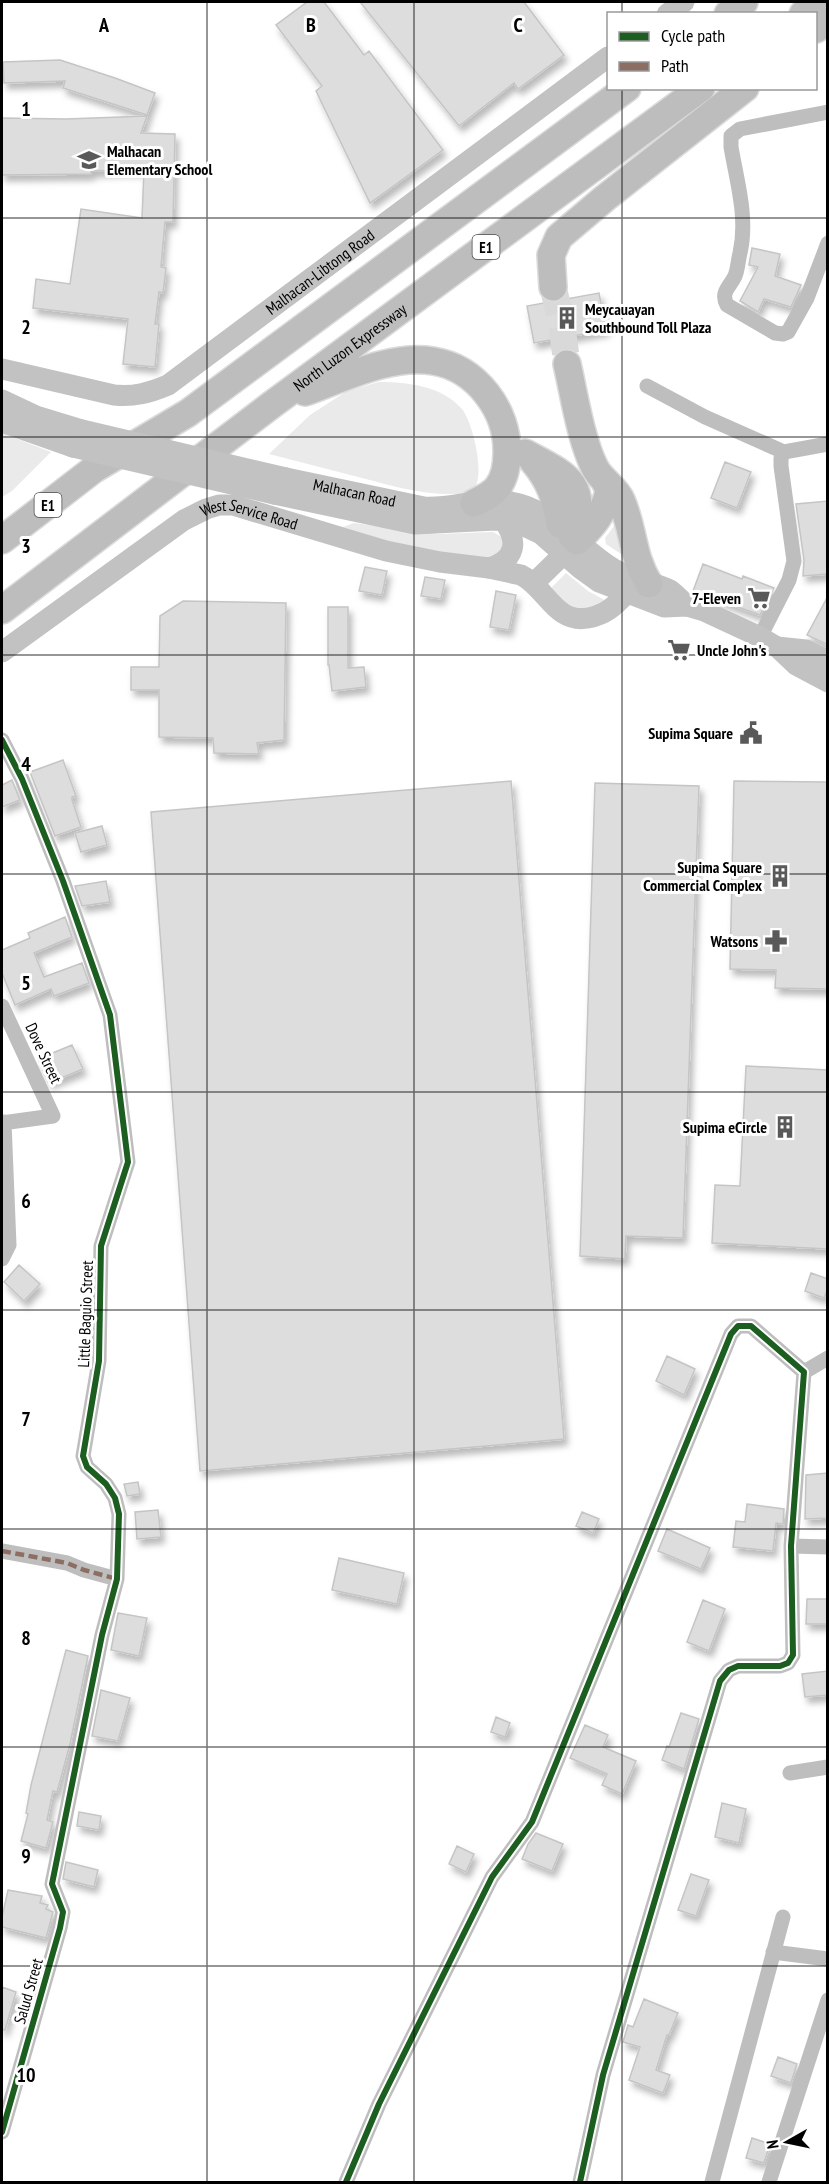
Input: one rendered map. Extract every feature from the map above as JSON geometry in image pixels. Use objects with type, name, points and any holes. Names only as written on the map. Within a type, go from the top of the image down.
[{"type":"highway","points":[[731,12],[744,2]]},
{"type":"highway","points":[[806,12],[819,2]]},
{"type":"highway","name":"E1","points":[[2,540],[94,469],[188,413],[624,90]]},
{"type":"highway","name":"North Luzon Expressway","points":[[2,610],[270,406],[698,90]]},
{"type":"highway","points":[[553,287],[551,255],[559,237],[742,90]]},
{"type":"highway","points":[[270,406],[370,369],[400,362],[430,360],[459,370],[480,386],[495,405],[516,444],[556,469],[574,487],[579,516],[568,538]]},
{"type":"highway","points":[[567,364],[585,438],[595,468],[620,497],[627,519],[639,566],[637,589]]},
{"type":"highway","points":[[474,503],[490,495],[501,482],[507,460],[516,444]]},
{"type":"highway","points":[[2,514],[42,497],[94,469]]},
{"type":"highway","points":[[568,538],[591,528],[601,514],[609,491],[606,483]]},
{"type":"main road","points":[[670,12],[684,2]]},
{"type":"main road","name":"Malhacan-Libtong Road","points":[[2,369],[130,397],[149,393],[168,385],[607,58]]},
{"type":"main road","name":"Malhacan Road","points":[[2,400],[78,439]]},
{"type":"main road","name":"Malhacan Road","points":[[2,422],[280,486],[415,524],[502,520],[568,538]]},
{"type":"main road","name":"Malhacan Road","points":[[280,486],[424,507],[443,508],[496,500],[518,503],[536,510],[568,538],[615,570],[637,589],[670,591],[687,606],[768,642],[806,650],[828,661]]},
{"type":"main road","name":"West Service Road","points":[[2,652],[189,517],[201,510],[219,506],[233,505],[252,510],[353,542],[408,556],[521,575],[534,583]]},
{"type":"main road","points":[[489,568],[506,561],[512,551],[512,535],[502,520]]},
{"type":"main road","points":[[568,538],[534,583],[557,610],[575,619],[590,618],[607,612],[637,589]]},
{"type":"main road","name":"Malhacan Road","points":[[768,642],[796,665],[828,682]]},
{"type":"street","points":[[828,112],[740,129],[731,136],[744,221],[742,246],[735,276],[724,292],[727,305],[775,333],[788,332],[807,298],[828,243]]},
{"type":"street","points":[[647,386],[705,417],[784,452],[828,444]]},
{"type":"street","points":[[768,642],[794,561],[781,466],[784,452]]},
{"type":"street","name":"Little Baguio Street","points":[[2,740],[22,779],[63,881],[110,1015],[128,1162],[100,1246],[99,1361],[83,1456],[87,1467],[106,1484],[115,1498],[119,1514],[117,1580],[102,1635],[51,1884],[63,1912],[60,1928]]},
{"type":"street","name":"Dove Street","points":[[2,1006],[53,1116],[3,1122]]},
{"type":"street","points":[[2,1259],[9,1245],[5,1222],[3,1122]]},
{"type":"street","points":[[346,2182],[379,2104],[492,1877],[532,1822],[731,1334],[738,1326],[751,1326],[804,1372]]},
{"type":"street","points":[[804,1372],[828,1358]]},
{"type":"street","points":[[580,2182],[603,2075],[720,1681],[729,1670],[738,1666],[780,1666],[788,1663],[793,1655],[791,1546],[804,1372]]},
{"type":"street","points":[[791,1546],[828,1546]]},
{"type":"street","points":[[2,1551],[67,1563],[117,1580]]},
{"type":"street","points":[[789,1773],[828,1767]]},
{"type":"street","points":[[712,2182],[783,1917]]},
{"type":"street","name":"Salud Street","points":[[2,2132],[60,1928]]},
{"type":"street","points":[[774,1952],[828,1959]]},
{"type":"street","points":[[769,2182],[828,2000]]},
{"type":"shaded area","points":[[379,382],[413,384],[435,390],[454,401],[462,409],[471,427],[477,453],[478,479],[475,488],[469,493],[461,494],[432,493],[385,484],[269,454],[310,415],[347,391]]},
{"type":"shaded area","points":[[2,433],[51,452],[12,491],[2,497]]},
{"type":"shaded area","points":[[618,521],[627,558],[606,544],[605,538]]},
{"type":"shaded area","points":[[354,523],[438,534],[493,532],[502,537],[502,553],[488,560],[403,546],[343,527]]},
{"type":"shaded area","points":[[566,573],[588,591],[610,603],[584,613],[551,595],[552,587]]},
{"type":"building","points":[[307,2],[324,2],[364,55],[369,51],[443,150],[370,203],[316,91],[322,86],[276,25]]},
{"type":"building","points":[[360,2],[524,2],[564,55],[518,89],[514,83],[459,126]]},
{"type":"building","points":[[60,60],[155,93],[147,115],[63,88],[65,81],[4,83],[3,62]]},
{"type":"building","points":[[147,116],[141,133],[175,134],[173,222],[165,222],[161,267],[166,268],[163,293],[159,292],[155,324],[159,324],[155,367],[123,364],[128,319],[33,308],[36,279],[70,284],[81,209],[142,218],[144,170],[91,171],[91,174],[2,175],[2,118],[66,119]]},
{"type":"building","points":[[752,248],[780,254],[775,276],[801,285],[791,307],[764,299],[758,312],[740,301],[758,267],[749,265]]},
{"type":"building","name":"Meycauayan Southbound Toll Plaza","points":[[599,293],[606,330],[534,343],[527,306]]},
{"type":"building","points":[[725,462],[751,472],[737,508],[711,498]]},
{"type":"building","points":[[828,501],[828,574],[803,576],[804,560],[796,504]]},
{"type":"building","points":[[703,564],[774,588],[760,615],[693,591]]},
{"type":"building","points":[[365,567],[387,571],[382,595],[359,591]]},
{"type":"building","points":[[425,577],[445,580],[441,599],[421,596]]},
{"type":"building","points":[[496,591],[516,595],[509,630],[490,627]]},
{"type":"building","points":[[828,596],[828,645],[807,635]]},
{"type":"building","points":[[183,601],[286,603],[284,740],[257,743],[259,754],[214,753],[213,738],[159,737],[159,690],[131,690],[131,667],[159,667],[160,616]]},
{"type":"building","points":[[328,607],[348,607],[348,668],[364,667],[366,687],[332,691],[328,665]]},
{"type":"building","points":[[63,760],[76,796],[72,797],[72,800],[81,827],[55,836],[30,772]]},
{"type":"building","points":[[12,780],[20,800],[2,807],[2,785]]},
{"type":"building","points":[[511,781],[564,1439],[200,1471],[151,812]]},
{"type":"building","name":"Supima Square Commercial Complex","points":[[734,781],[828,782],[828,989],[775,988],[776,970],[730,969]]},
{"type":"building","points":[[595,783],[699,786],[683,1238],[626,1236],[625,1259],[580,1256]]},
{"type":"building","points":[[102,826],[107,845],[81,852],[75,833]]},
{"type":"building","points":[[106,881],[110,902],[82,906],[75,886]]},
{"type":"building","points":[[65,917],[72,937],[34,953],[44,977],[82,963],[89,983],[54,996],[51,989],[15,1005],[2,973],[2,950],[30,938],[28,933]]},
{"type":"building","points":[[72,1045],[83,1069],[49,1083],[38,1059]]},
{"type":"building","name":"Supima eCircle","points":[[746,1066],[828,1070],[828,1249],[712,1243],[715,1185],[740,1186]]},
{"type":"building","points":[[19,1265],[40,1284],[24,1301],[4,1282]]},
{"type":"building","points":[[811,1273],[828,1279],[828,1288],[824,1298],[805,1291]]},
{"type":"building","points":[[667,1356],[695,1369],[684,1395],[656,1381]]},
{"type":"building","points":[[828,1473],[828,1518],[805,1519],[806,1475]]},
{"type":"building","points":[[138,1482],[140,1494],[127,1496],[124,1484]]},
{"type":"building","points":[[747,1504],[784,1509],[783,1524],[776,1523],[773,1551],[733,1547],[736,1521],[745,1522]]},
{"type":"building","points":[[158,1510],[161,1537],[137,1539],[135,1512]]},
{"type":"building","points":[[582,1512],[599,1519],[593,1533],[576,1526]]},
{"type":"building","points":[[667,1529],[710,1548],[701,1569],[658,1551]]},
{"type":"building","points":[[339,1558],[404,1573],[397,1604],[332,1590]]},
{"type":"building","points":[[807,1599],[828,1599],[828,1624],[806,1624]]},
{"type":"building","points":[[703,1600],[725,1609],[709,1651],[687,1642]]},
{"type":"building","points":[[118,1613],[147,1618],[139,1656],[111,1650]]},
{"type":"building","points":[[66,1650],[88,1656],[70,1744],[57,1792],[53,1791],[47,1820],[53,1822],[46,1848],[21,1841],[28,1814],[26,1813],[31,1785]]},
{"type":"building","points":[[828,1671],[828,1695],[805,1697],[802,1674]]},
{"type":"building","points":[[101,1690],[130,1698],[118,1741],[92,1736]]},
{"type":"building","points":[[681,1713],[699,1719],[684,1769],[662,1760]]},
{"type":"building","points":[[496,1717],[510,1723],[505,1737],[491,1732]]},
{"type":"building","points":[[585,1725],[608,1735],[603,1747],[636,1761],[622,1794],[602,1785],[607,1774],[570,1758]]},
{"type":"building","points":[[722,1803],[746,1809],[739,1843],[715,1837]]},
{"type":"building","points":[[79,1812],[101,1816],[99,1830],[77,1826]]},
{"type":"building","points":[[536,1833],[563,1844],[552,1871],[522,1859],[528,1844]]},
{"type":"building","points":[[457,1846],[474,1854],[466,1872],[449,1864]]},
{"type":"building","points":[[66,1862],[98,1870],[94,1887],[63,1879]]},
{"type":"building","points":[[691,1874],[709,1880],[696,1916],[678,1910]]},
{"type":"building","points":[[8,1890],[42,1896],[40,1903],[48,1905],[46,1909],[53,1912],[46,1938],[2,1927]]},
{"type":"building","points":[[2,1987],[16,1992],[5,2030],[2,2030]]},
{"type":"building","points":[[644,1999],[678,2013],[667,2035],[656,2070],[670,2075],[663,2093],[629,2080],[640,2047],[623,2042],[628,2025],[633,2027]]},
{"type":"building","points":[[778,2057],[797,2064],[791,2083],[771,2076]]},
{"type":"building","points":[[752,2138],[770,2144],[764,2163],[746,2158]]},
{"type":"tunnel","points":[[553,287],[561,320],[567,364]]},
{"type":"marked path","points":[[2,1551],[67,1563],[117,1579]]},
{"type":"cycle path","points":[[2,740],[22,779],[63,881],[110,1015],[128,1162],[101,1246],[99,1361],[83,1456],[87,1467],[106,1484],[115,1498],[119,1514],[117,1579],[102,1635],[52,1884],[63,1912],[60,1928],[2,2132]]},
{"type":"cycle path","points":[[346,2182],[379,2104],[492,1877],[532,1822],[731,1334],[738,1326],[751,1326],[804,1372],[791,1546],[793,1655],[788,1663],[780,1666],[738,1666],[729,1670],[720,1681],[603,2075],[580,2182]]},
{"type":"place","name":"Malhacan Elementary School","points":[[89,160]]},
{"type":"place","name":"Meycauayan Southbound Toll Plaza","points":[[567,318]]},
{"type":"place","name":"7-Eleven","points":[[759,598]]},
{"type":"place","name":"Uncle John's","points":[[679,650]]},
{"type":"place","name":"Supima Square","points":[[751,733]]},
{"type":"place","name":"Supima Square Commercial Complex","points":[[780,876]]},
{"type":"place","name":"Watsons","points":[[776,941]]},
{"type":"place","name":"Supima eCircle","points":[[785,1127]]}]
